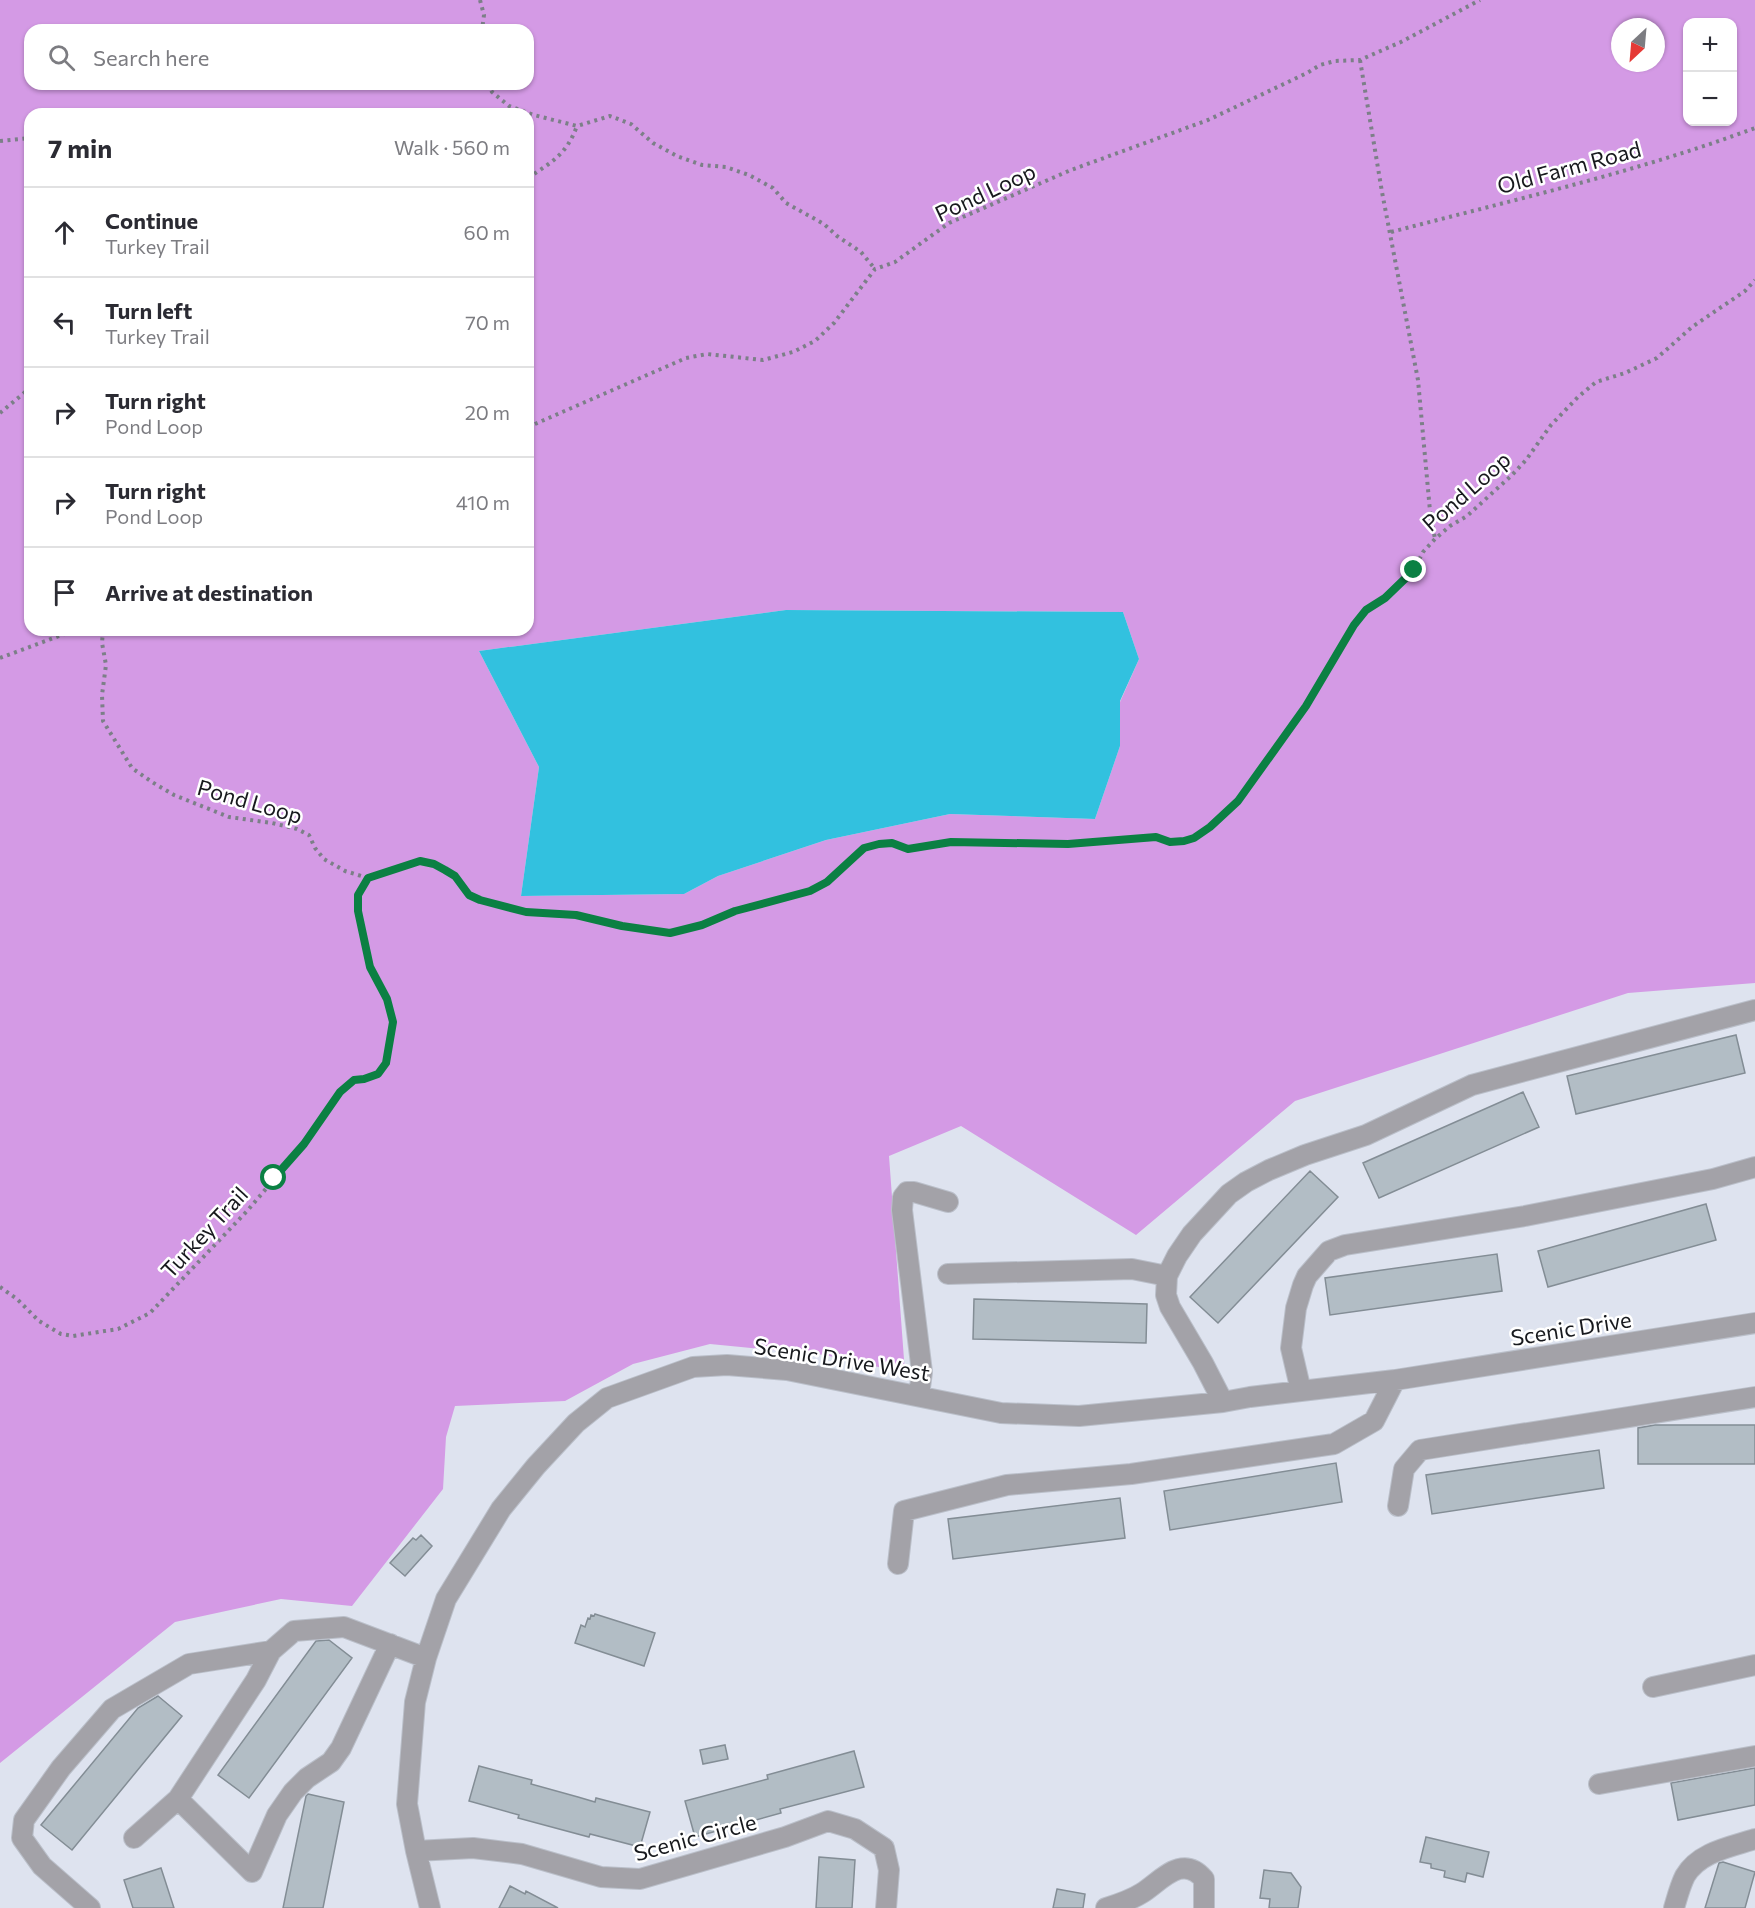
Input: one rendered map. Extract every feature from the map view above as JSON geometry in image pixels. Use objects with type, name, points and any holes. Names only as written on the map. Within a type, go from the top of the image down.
[{"type":"street","points":[[1223,1402],[1170,1307],[1166,1295],[1167,1276],[1177,1256],[1192,1234],[1229,1194],[1269,1170],[1305,1155],[1366,1135],[1472,1085],[1755,1010]]},
{"type":"street","points":[[1301,1390],[1291,1348],[1296,1308],[1306,1276],[1329,1251],[1345,1245],[1525,1216],[1713,1179],[1755,1167]]},
{"type":"street","points":[[918,1395],[922,1372],[902,1210],[903,1197],[907,1192],[914,1192],[948,1202]]},
{"type":"street","points":[[948,1274],[1132,1269],[1167,1276]]},
{"type":"street","name":"Scenic Drive","points":[[1395,1380],[1755,1323]]},
{"type":"street","name":"Scenic Drive West","points":[[430,1908],[407,1804],[415,1702],[426,1658],[446,1599],[501,1509],[536,1466],[576,1423],[607,1398],[693,1367],[727,1365],[787,1370],[1001,1413],[1079,1416],[1223,1402],[1301,1390],[1395,1380]]},
{"type":"street","points":[[898,1564],[904,1511],[1007,1485],[1131,1474],[1334,1444],[1374,1421],[1395,1380]]},
{"type":"street","points":[[1398,1506],[1404,1469],[1420,1450],[1755,1397]]},
{"type":"street","points":[[134,1838],[178,1799],[256,1680],[271,1651],[294,1631],[344,1627],[426,1658]]},
{"type":"street","points":[[178,1799],[252,1872],[264,1841],[282,1807],[306,1778],[331,1762],[341,1748],[390,1644]]},
{"type":"street","points":[[90,1908],[42,1866],[22,1838],[24,1820],[61,1768],[112,1709],[189,1664],[271,1651]]},
{"type":"street","points":[[1653,1687],[1755,1665]]},
{"type":"street","points":[[1599,1785],[1755,1756]]},
{"type":"street","name":"Scenic Circle","points":[[416,1851],[473,1848],[522,1854],[601,1877],[640,1879],[785,1838],[828,1821],[855,1829],[884,1848],[889,1870],[886,1908]]},
{"type":"street","points":[[1674,1908],[1685,1877],[1694,1865],[1715,1851],[1755,1839]]},
{"type":"street","points":[[1106,1908],[1144,1892],[1169,1873],[1178,1869],[1189,1869],[1199,1873],[1204,1879],[1204,1908]]},
{"type":"path","points":[[480,0],[484,15],[483,24]]},
{"type":"path","name":"Pond Loop","points":[[875,268],[895,262],[949,223],[1071,170],[1208,120],[1307,74],[1320,65],[1360,60],[1401,42],[1480,0]]},
{"type":"path","points":[[1360,60],[1382,192],[1418,380],[1430,512],[1435,539]]},
{"type":"path","points":[[491,90],[509,106],[516,108]]},
{"type":"path","points":[[534,113],[577,126],[610,116],[631,124],[653,143],[677,156],[702,165],[726,167],[748,175],[773,188],[786,203],[824,224],[837,237],[861,252],[875,268],[834,323],[815,341],[793,352],[763,360],[707,354],[686,358],[534,424]]},
{"type":"path","points":[[534,174],[560,157],[570,143],[577,126]]},
{"type":"path","name":"Old Farm Road","points":[[1391,232],[1598,178],[1705,147],[1755,128]]},
{"type":"path","points":[[0,141],[24,139]]},
{"type":"path","name":"Pond Loop","points":[[103,636],[106,665],[102,695],[103,721],[132,768],[174,795],[201,807],[229,817],[297,828],[309,836],[324,859],[345,871],[368,878],[420,861],[434,864],[455,876],[469,895],[526,912],[576,915],[622,926],[670,933],[702,925],[735,911],[810,891],[827,882],[864,848],[879,844],[892,843],[908,849],[951,842],[1068,844],[1156,837],[1170,842],[1184,841],[1194,838],[1210,827],[1238,801],[1306,706],[1354,625],[1366,610],[1385,598],[1414,570],[1423,552],[1435,539],[1450,526],[1467,516],[1511,476],[1526,460],[1551,424],[1578,397],[1596,382],[1625,374],[1657,358],[1692,327],[1745,291],[1755,280]]},
{"type":"path","points":[[0,413],[24,393]]},
{"type":"path","points":[[0,658],[59,636]]},
{"type":"path","name":"Turkey Trail","points":[[0,1287],[45,1325],[61,1334],[73,1336],[118,1329],[150,1312],[248,1210],[304,1144],[340,1092],[354,1080],[378,1074],[386,1063],[393,1022],[387,999],[370,967],[358,911],[358,895],[368,878]]},
{"type":"shaded area","points":[[0,0],[1755,0],[1755,983],[1628,993],[1295,1101],[1136,1235],[961,1126],[889,1156],[905,1373],[825,1355],[710,1344],[633,1364],[565,1401],[455,1406],[446,1437],[443,1489],[352,1606],[281,1599],[175,1622],[0,1763]],"holes":[[[786,610],[1123,612],[1139,659],[1120,702],[1120,746],[1095,819],[950,814],[826,840],[718,876],[684,894],[521,896],[539,767],[479,651]]]},
{"type":"water","points":[[786,610],[1123,612],[1139,659],[1120,701],[1120,746],[1095,819],[950,814],[826,840],[718,876],[684,894],[521,896],[539,767],[479,651]]},
{"type":"building","points":[[1736,1035],[1745,1073],[1576,1114],[1567,1076]]},
{"type":"building","points":[[1523,1092],[1539,1127],[1379,1198],[1363,1163]]},
{"type":"building","points":[[1310,1171],[1338,1197],[1218,1323],[1190,1297]]},
{"type":"building","points":[[1706,1204],[1716,1240],[1548,1287],[1538,1251]]},
{"type":"building","points":[[1497,1254],[1502,1291],[1330,1315],[1325,1278]]},
{"type":"building","points":[[974,1299],[1147,1304],[1146,1343],[973,1339]]},
{"type":"building","points":[[1655,1425],[1755,1425],[1755,1464],[1638,1464],[1638,1428]]},
{"type":"building","points":[[1599,1450],[1604,1488],[1432,1514],[1426,1475]]},
{"type":"building","points":[[1336,1463],[1342,1502],[1170,1530],[1164,1491]]},
{"type":"building","points":[[1120,1498],[1125,1538],[953,1559],[948,1519]]},
{"type":"building","points":[[421,1535],[432,1546],[405,1576],[390,1563],[413,1538],[416,1540]]},
{"type":"building","points":[[595,1614],[655,1633],[644,1666],[575,1643],[581,1625],[585,1627],[588,1618],[590,1619],[591,1615]]},
{"type":"building","points":[[329,1640],[352,1658],[249,1798],[218,1775],[316,1641]]},
{"type":"building","points":[[158,1696],[182,1716],[72,1850],[41,1825],[138,1708]]},
{"type":"building","points":[[725,1745],[728,1759],[703,1764],[700,1750]]},
{"type":"building","points":[[854,1751],[864,1787],[780,1809],[781,1813],[695,1837],[685,1801],[768,1779],[767,1775]]},
{"type":"building","points":[[479,1766],[532,1780],[531,1784],[595,1802],[596,1798],[650,1812],[640,1847],[590,1834],[589,1837],[518,1818],[519,1815],[469,1801]]},
{"type":"building","points":[[1755,1768],[1755,1805],[1678,1820],[1671,1783]]},
{"type":"building","points":[[308,1794],[344,1802],[323,1908],[283,1908],[306,1796]]},
{"type":"building","points":[[1426,1837],[1489,1852],[1483,1877],[1467,1873],[1465,1882],[1444,1877],[1445,1871],[1431,1868],[1431,1864],[1420,1862]]},
{"type":"building","points":[[819,1857],[855,1860],[852,1908],[816,1908]]},
{"type":"building","points":[[1723,1862],[1755,1872],[1745,1908],[1705,1908],[1719,1863]]},
{"type":"building","points":[[161,1868],[174,1908],[133,1908],[124,1880]]},
{"type":"building","points":[[1264,1870],[1291,1873],[1301,1887],[1298,1908],[1269,1908],[1270,1899],[1260,1898]]},
{"type":"building","points":[[510,1886],[525,1894],[526,1891],[558,1908],[499,1908]]},
{"type":"building","points":[[1057,1889],[1085,1894],[1083,1908],[1053,1908]]},
{"type":"route","points":[[274,1178],[304,1144],[340,1092],[354,1080],[378,1074],[386,1063],[393,1022],[387,999],[370,967],[358,911],[358,895],[368,878],[420,861],[434,864],[455,876],[469,895],[480,900],[526,912],[576,915],[622,926],[670,933],[702,925],[735,911],[810,891],[827,882],[864,848],[879,844],[892,843],[908,849],[951,842],[1068,844],[1156,837],[1170,842],[1184,841],[1194,838],[1210,827],[1238,801],[1306,706],[1354,625],[1366,610],[1385,598],[1414,570]]}]
